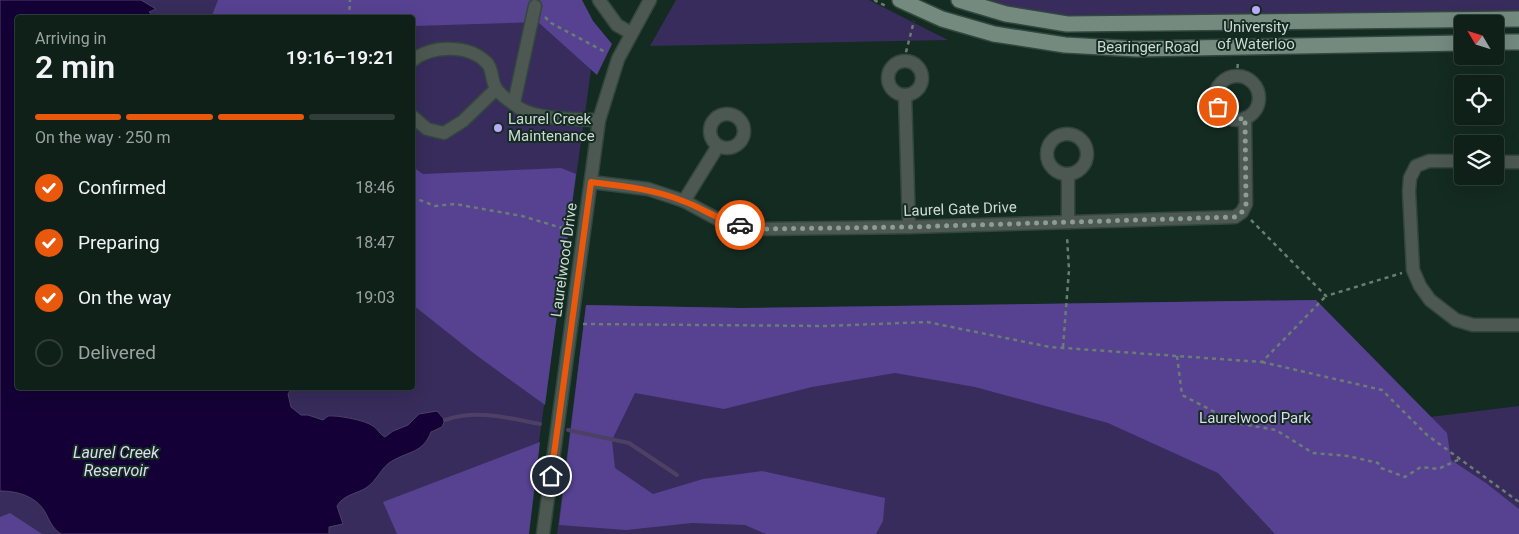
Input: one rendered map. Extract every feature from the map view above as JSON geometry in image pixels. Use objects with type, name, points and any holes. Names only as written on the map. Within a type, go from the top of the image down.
[{"type":"main road","name":"Bearinger Road","points":[[900,0],[942,18],[994,34],[1065,45],[1137,49],[1454,43]]},
{"type":"main road","points":[[959,0],[1006,14],[1067,24],[1519,19]]},
{"type":"main road","points":[[1504,42],[1519,42]]},
{"type":"street","points":[[599,0],[617,25],[632,33]]},
{"type":"street","name":"Laurelwood Drive","points":[[543,534],[599,120],[618,59],[650,0]]},
{"type":"street","points":[[514,103],[534,6]]},
{"type":"street","points":[[415,59],[423,52],[452,48],[478,56],[488,65],[496,89],[521,109],[554,117],[599,120]]},
{"type":"street","points":[[904,60],[918,67],[922,77],[919,88],[905,95],[894,91],[890,87],[887,75],[893,65],[904,60]]},
{"type":"street","points":[[1237,76],[1248,79],[1258,91],[1256,109],[1245,118],[1231,119],[1224,116],[1218,107],[1216,100],[1221,84],[1227,79],[1237,76]]},
{"type":"street","points":[[415,119],[427,129],[444,134],[463,121],[496,89]]},
{"type":"street","points":[[905,95],[909,227]]},
{"type":"street","points":[[1242,212],[1246,204],[1245,118]]},
{"type":"street","points":[[684,201],[718,146]]},
{"type":"street","points":[[1454,161],[1429,161],[1416,166],[1410,178],[1413,270],[1430,300],[1456,320],[1474,325],[1519,325]]},
{"type":"street","points":[[1504,162],[1519,162]]},
{"type":"street","points":[[1068,174],[1068,222]]},
{"type":"street","name":"Laurel Gate Drive","points":[[591,182],[648,189],[684,201],[721,221],[760,229],[909,227],[1235,217],[1242,212]]},
{"type":"path","points":[[349,15],[350,0]]},
{"type":"path","points":[[904,60],[920,9]]},
{"type":"path","points":[[552,23],[613,56]]},
{"type":"path","points":[[1237,76],[1238,56]]},
{"type":"path","points":[[415,198],[435,206],[455,204],[522,216],[574,232]]},
{"type":"path","points":[[1242,212],[1326,296]]},
{"type":"path","points":[[1063,347],[1069,270],[1067,236]]},
{"type":"path","points":[[1262,362],[1326,296],[1413,270]]},
{"type":"path","points":[[580,324],[825,326],[927,322],[1063,347],[1262,362],[1382,390],[1428,435],[1519,502]]},
{"type":"path","points":[[1178,356],[1182,395],[1236,423],[1276,430],[1313,453],[1348,456],[1378,464],[1381,468],[1405,477],[1421,468],[1438,469],[1460,459]]},
{"type":"green space","points":[[0,0],[528,0],[594,49],[526,534],[0,534]]},
{"type":"green space","points":[[218,0],[582,0],[593,21],[612,44],[597,75],[538,22],[415,26],[415,15],[212,15]]},
{"type":"green space","points":[[676,0],[869,0],[948,40],[650,46]]},
{"type":"green space","name":"University of Waterloo","points":[[959,0],[1519,0],[1519,16],[1454,15],[1454,18],[1139,28]]},
{"type":"green space","points":[[415,168],[423,174],[561,168],[576,174],[545,405],[476,355],[415,307]]},
{"type":"green space","name":"Laurelwood Park","points":[[1316,300],[1430,417],[1519,406],[1519,534],[557,534],[586,305],[741,308]]},
{"type":"green space","name":"Laurelwood Park","points":[[1316,300],[1447,433],[1451,460],[1486,483],[1519,509],[1519,534],[1275,534],[1218,473],[1108,423],[975,387],[895,373],[812,387],[724,409],[635,393],[612,440],[615,468],[653,494],[703,479],[762,471],[885,498],[883,521],[876,534],[766,534],[745,525],[692,523],[626,530],[559,525],[586,305],[741,308]]},
{"type":"green space","points":[[540,442],[529,534],[397,534],[383,502]]},
{"type":"green space","points":[[10,513],[42,534],[0,534],[0,517]]},
{"type":"water","name":"Laurel Creek Reservoir","points":[[0,0],[141,0],[156,9],[149,12],[152,15],[15,15],[15,390],[291,390],[288,394],[291,407],[301,415],[308,415],[323,420],[328,416],[332,416],[358,420],[373,426],[385,437],[393,431],[408,425],[419,414],[437,411],[445,420],[442,427],[431,432],[420,448],[388,464],[366,488],[346,497],[340,502],[337,506],[343,524],[329,527],[329,534],[61,534],[53,527],[37,502],[19,493],[0,491]]},
{"type":"waterway","points":[[445,420],[469,415],[481,415],[540,424]]},
{"type":"waterway","points":[[568,430],[629,443],[677,475]]},
{"type":"way so far","points":[[740,225],[760,229],[909,227],[1235,217],[1242,212],[1246,204],[1245,118],[1239,120],[1231,119],[1224,116],[1218,107]]},
{"type":"place","name":"University of Waterloo","points":[[1256,10]]},
{"type":"place","name":"Laurel Creek Maintenance","points":[[498,128]]},
{"type":"route","points":[[551,476],[591,182],[648,189],[684,201],[721,221],[740,225]]}]
